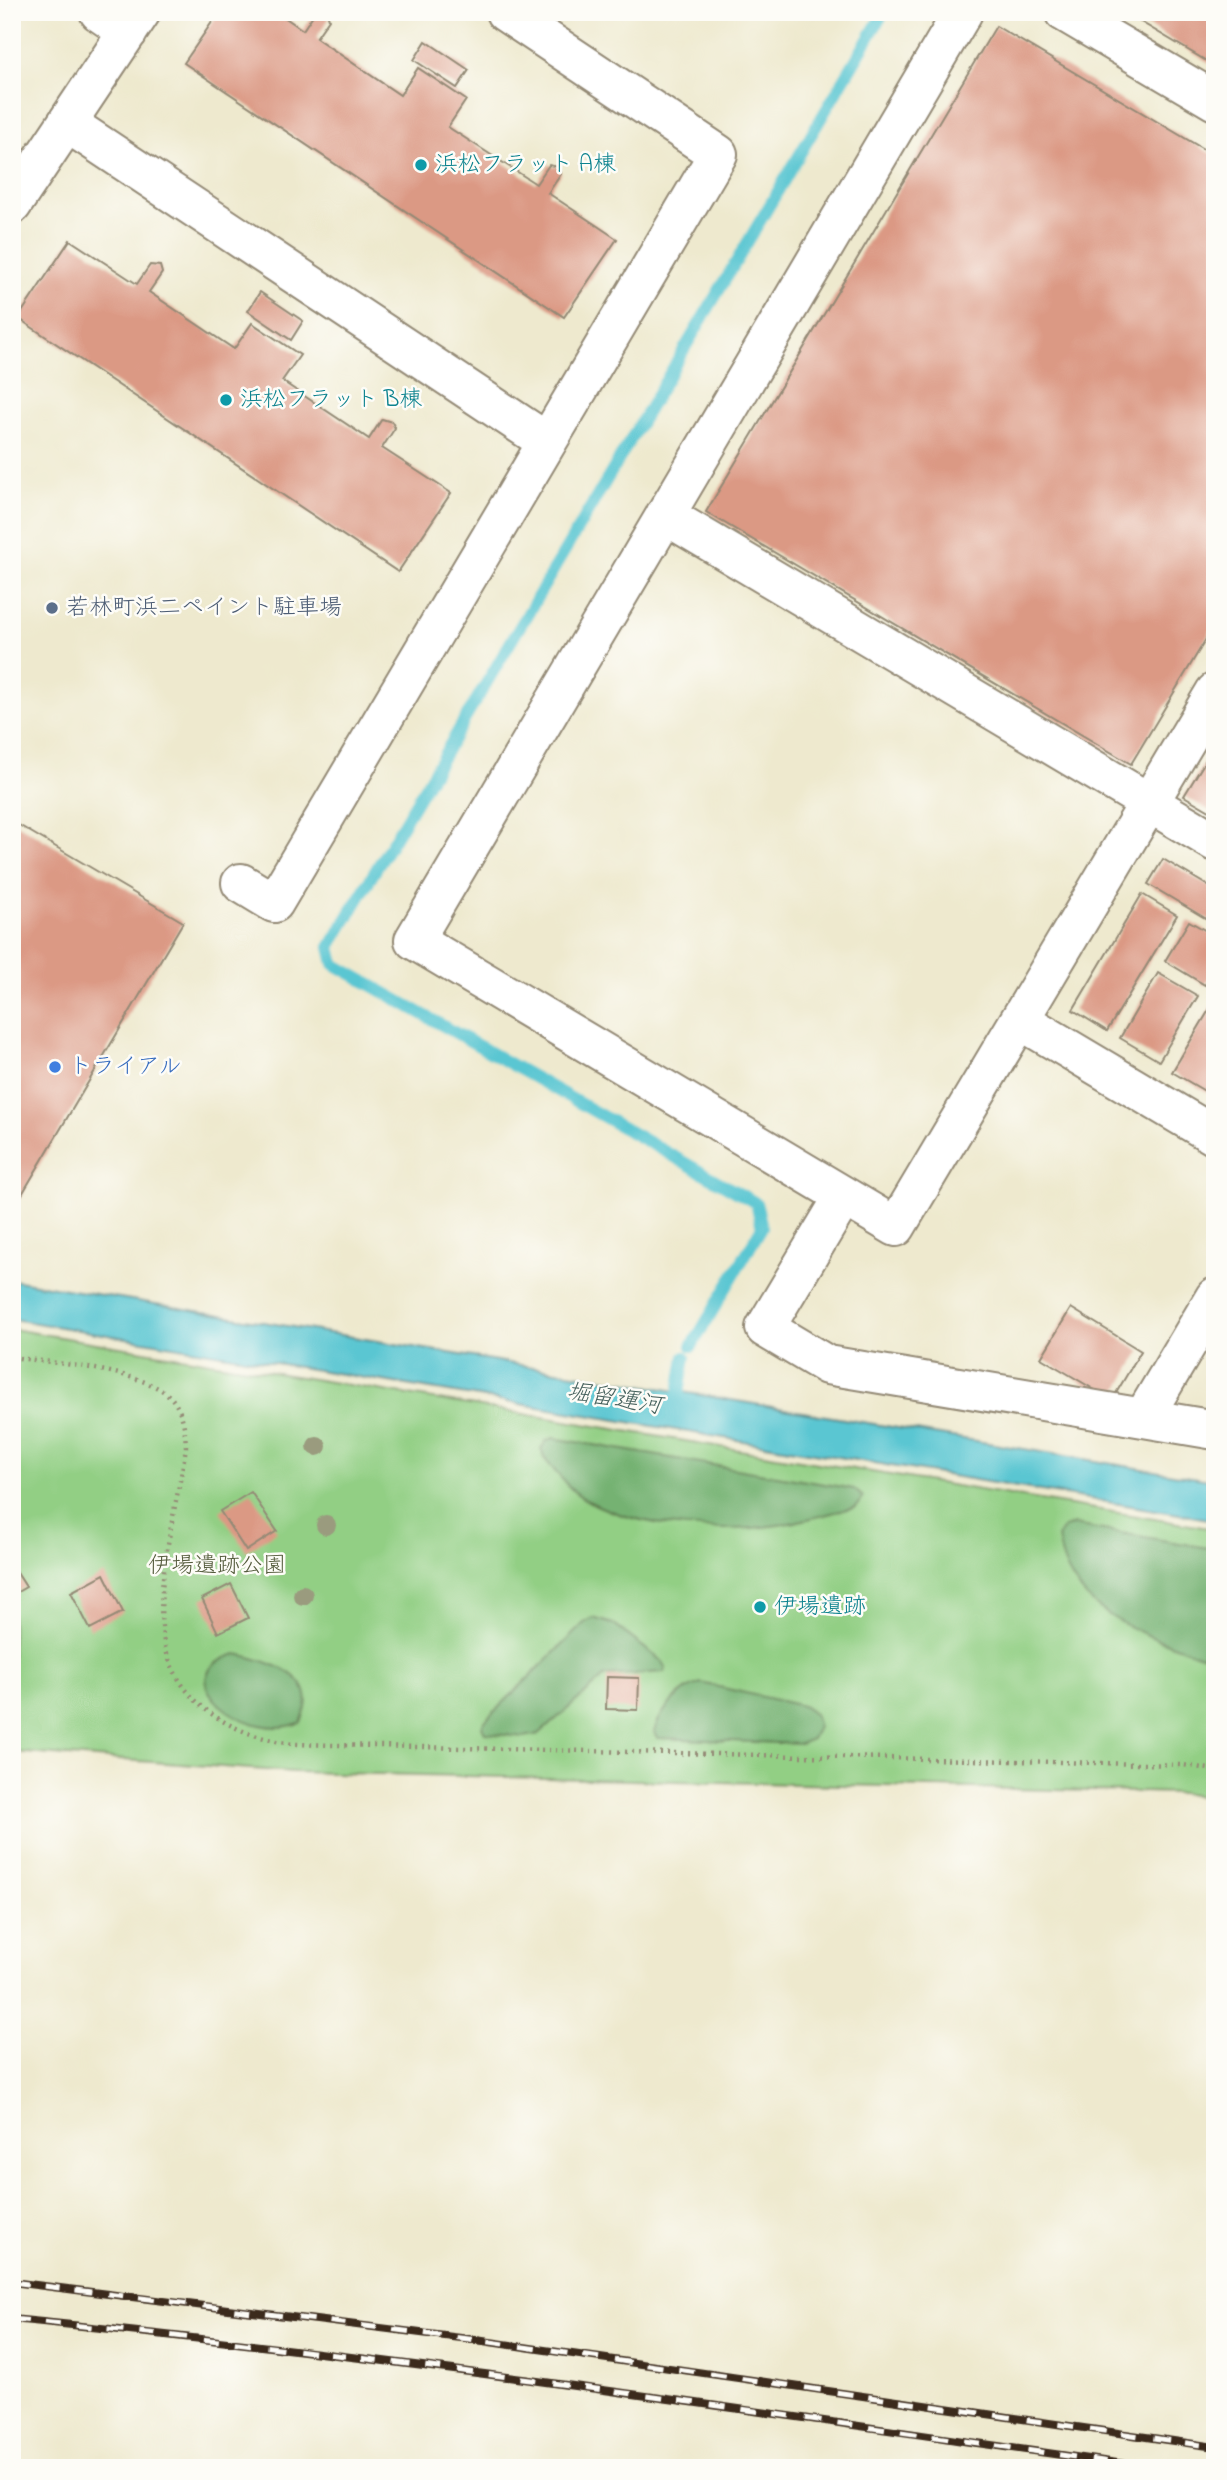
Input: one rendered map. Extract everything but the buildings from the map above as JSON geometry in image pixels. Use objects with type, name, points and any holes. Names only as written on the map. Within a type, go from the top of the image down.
[{"type":"lane","points":[[241,883],[274,903],[718,154],[505,12]]},
{"type":"lane","points":[[963,12],[414,940],[896,1227],[1215,692]]},
{"type":"lane","points":[[1064,12],[1215,102]]},
{"type":"lane","points":[[12,205],[68,123],[123,19]]},
{"type":"lane","points":[[68,123],[547,442]]},
{"type":"lane","points":[[665,515],[1215,842]]},
{"type":"lane","points":[[1020,1020],[1215,1136]]},
{"type":"lane","points":[[844,1196],[765,1328],[827,1365],[1215,1430]]},
{"type":"lane","points":[[1143,1418],[1215,1297]]},
{"type":"path","points":[[12,1357],[130,1377],[154,1384],[173,1400],[184,1422],[186,1447],[162,1596],[162,1628],[170,1659],[184,1687],[206,1711],[232,1729],[262,1740],[293,1744],[1183,1765],[1215,1770]]},
{"type":"green space","name":"伊場遺跡公園","points":[[12,1329],[1215,1529],[1215,1799],[1181,1793],[293,1772],[12,1752]]},
{"type":"green space","points":[[553,1438],[854,1489],[863,1497],[856,1507],[756,1528],[707,1529],[657,1523],[610,1511],[577,1493],[544,1458],[541,1449],[546,1441]]},
{"type":"green space","points":[[1074,1525],[1215,1549],[1215,1660],[1140,1632],[1095,1605],[1077,1586],[1065,1564],[1058,1537],[1064,1528]]},
{"type":"green space","points":[[593,1618],[613,1624],[663,1662],[666,1667],[664,1672],[605,1676],[539,1734],[524,1737],[485,1733],[482,1726],[486,1720],[584,1623]]},
{"type":"green space","points":[[237,1654],[279,1667],[300,1682],[306,1693],[306,1706],[301,1722],[280,1727],[258,1724],[237,1717],[220,1705],[209,1691],[207,1677],[215,1664]]},
{"type":"green space","points":[[701,1683],[803,1706],[814,1714],[818,1727],[812,1739],[800,1744],[658,1738],[654,1731],[666,1708],[686,1690]]},
{"type":"water","name":"堀留運河","points":[[12,1280],[1215,1481],[1215,1520],[12,1319]]},
{"type":"waterway","points":[[692,1346],[762,1227],[756,1203],[334,964],[330,947],[884,12]]},
{"type":"waterway","points":[[677,1405],[685,1357]]},
{"type":"railway","points":[[12,2282],[469,2339],[1215,2447]]},
{"type":"railway","points":[[12,2319],[440,2368],[1152,2468]]},
{"type":"place","name":"浜松フラット A棟","points":[[421,165]]},
{"type":"place","name":"浜松フラット B棟","points":[[226,400]]},
{"type":"place","name":"若林町浜二ペイント駐車場","points":[[52,608]]},
{"type":"place","name":"トライアル","points":[[55,1067]]},
{"type":"place","name":"伊場遺跡","points":[[760,1607]]}]
